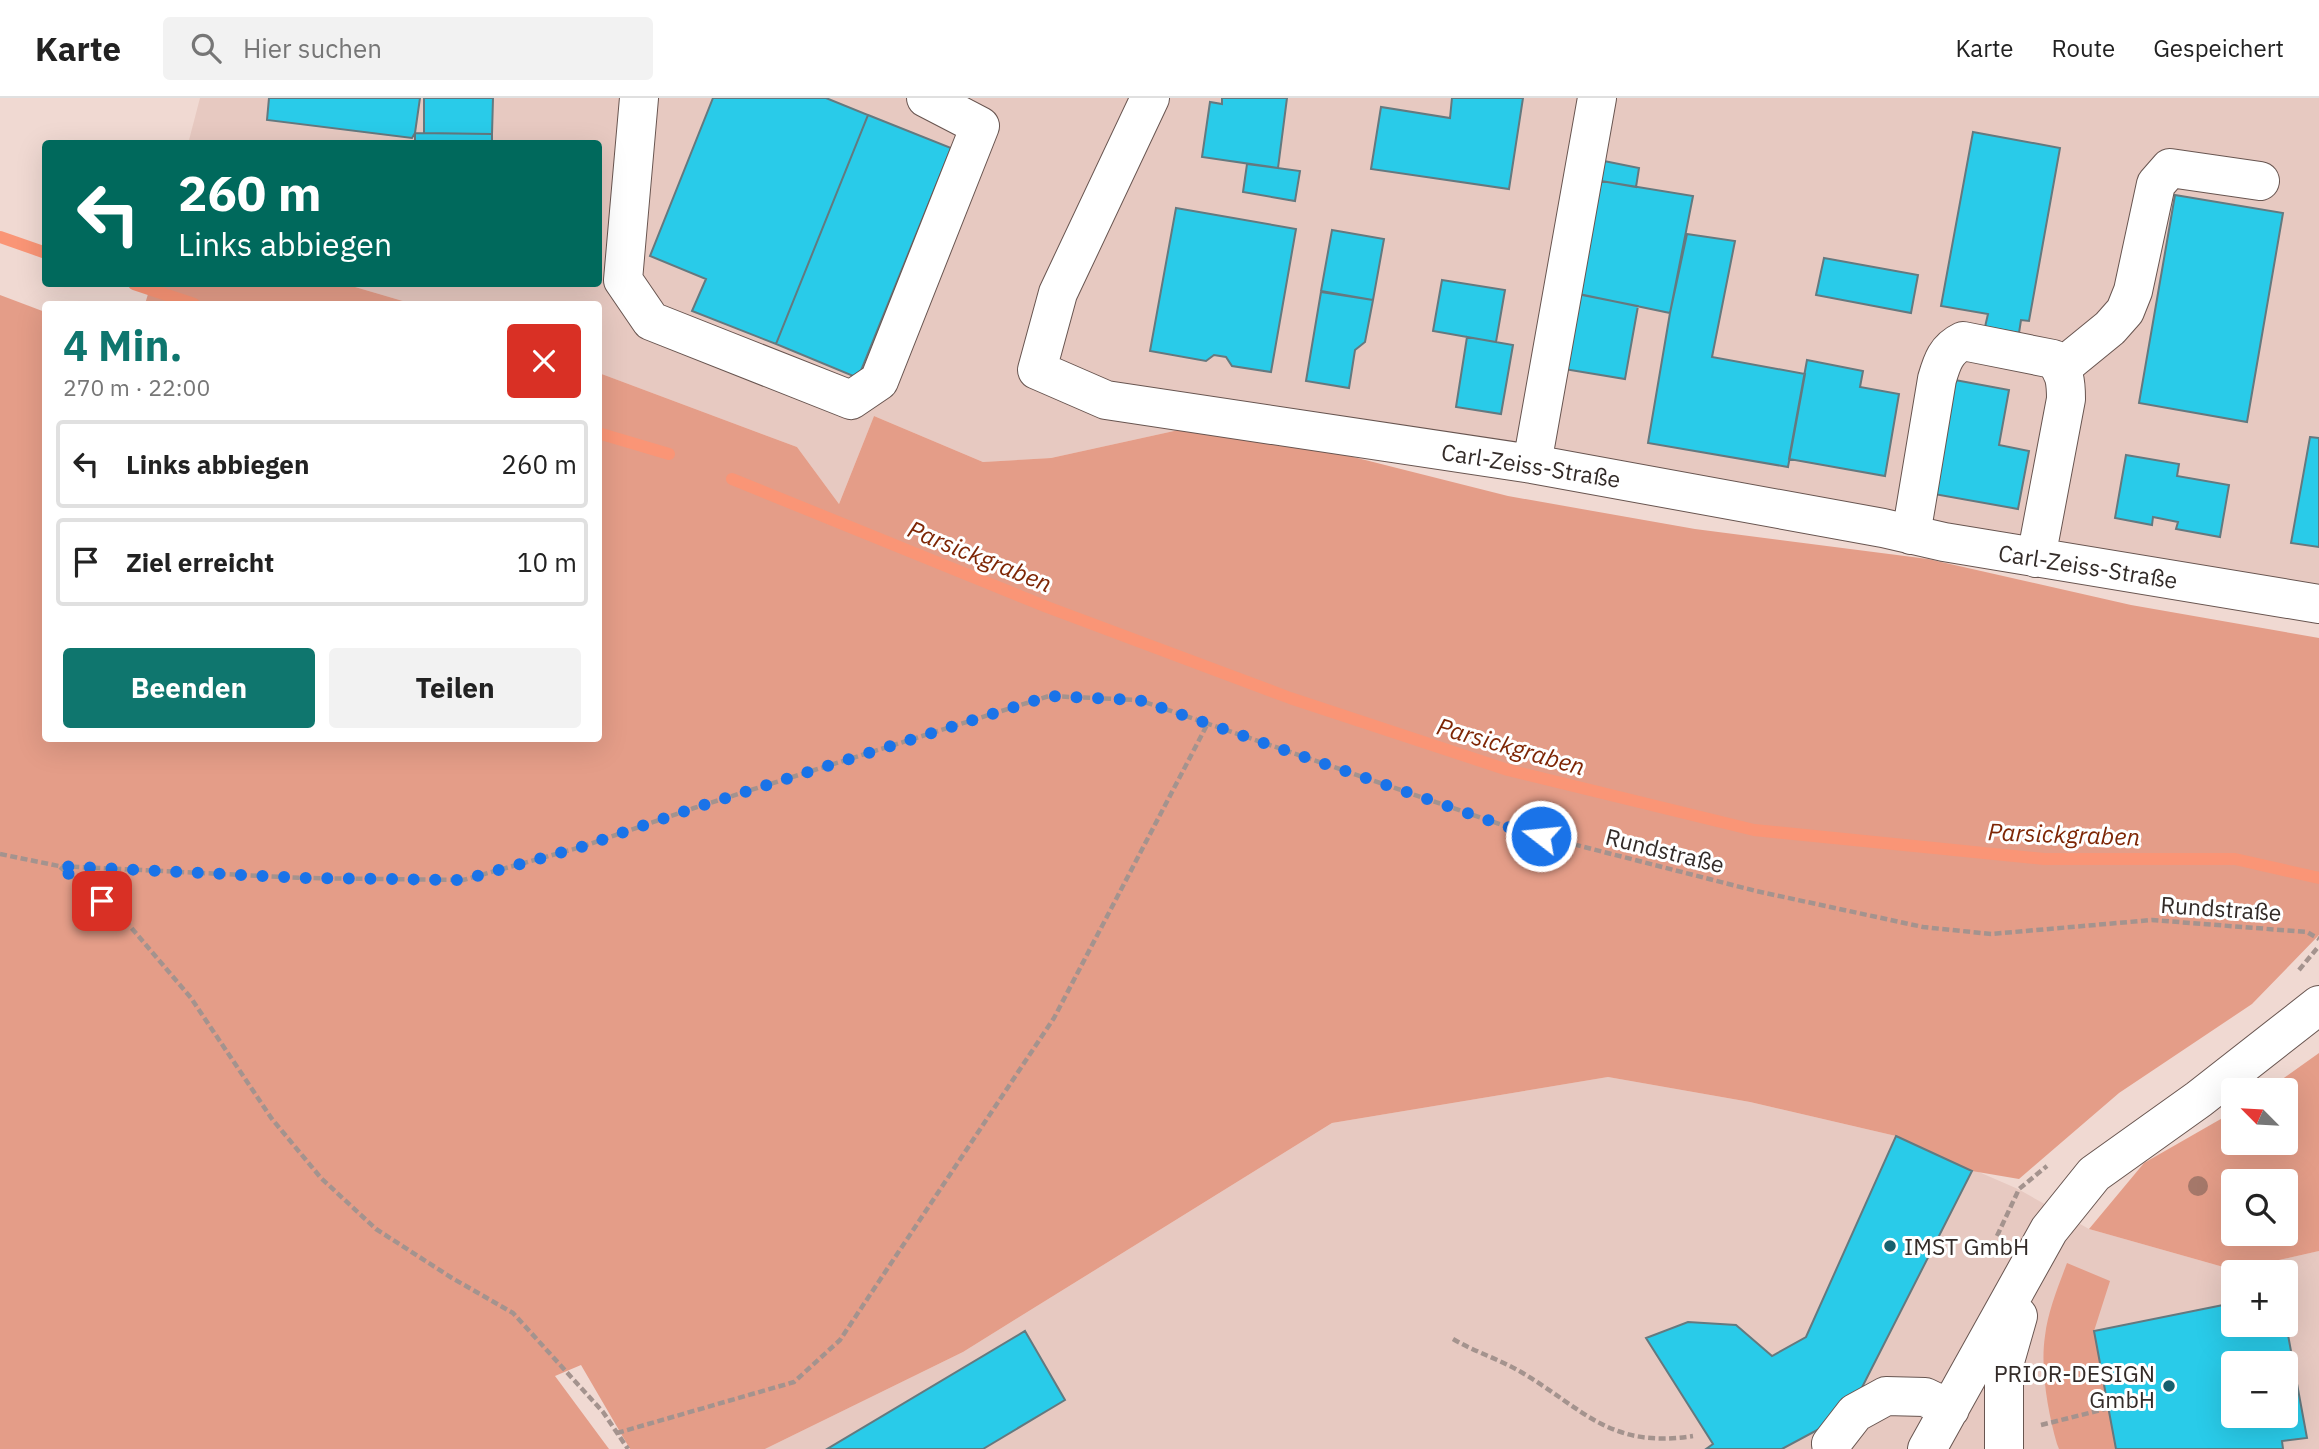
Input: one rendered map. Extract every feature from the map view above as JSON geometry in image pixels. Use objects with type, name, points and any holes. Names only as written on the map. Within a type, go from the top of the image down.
[{"type":"street","points":[[639,98],[623,280],[651,321],[850,400],[879,381],[980,126],[926,98]]},
{"type":"street","name":"Carl-Zeiss-Straße","points":[[1150,98],[1058,293],[1037,370],[1106,400],[1532,464],[2036,558],[2319,604]]},
{"type":"street","points":[[1532,464],[1597,98]]},
{"type":"street","points":[[2061,368],[2110,328],[2125,311],[2133,290],[2156,184],[2164,172],[2170,168],[2260,181]]},
{"type":"street","points":[[1911,535],[1937,379],[1943,359],[1953,346],[1963,341],[2053,359],[2061,368],[2066,381],[2066,399],[2036,558]]},
{"type":"street","points":[[1927,1449],[2049,1230],[2094,1174],[2209,1091],[2319,1006]]},
{"type":"street","points":[[2004,1449],[2004,1365],[2034,1257]]},
{"type":"street","points":[[1832,1449],[1831,1444],[1855,1413],[1886,1396],[1925,1397],[1950,1409]]},
{"type":"path","name":"Rundstraße","points":[[0,854],[59,866],[304,878],[463,880],[581,847],[707,804],[1049,696],[1139,700],[1514,829],[1756,891],[1923,927],[1991,933],[2152,920],[2307,932],[2319,939]]},
{"type":"path","points":[[617,1433],[794,1382],[840,1340],[1054,1018],[1208,723]]},
{"type":"path","points":[[59,866],[123,918],[191,998],[272,1119],[321,1178],[376,1229],[513,1313],[603,1412],[628,1449]]},
{"type":"path","points":[[1453,1339],[1523,1373],[1576,1414],[1605,1431],[1633,1443],[1643,1444]]},
{"type":"path","points":[[2043,1425],[2109,1408]]},
{"type":"path","points":[[1652,1445],[1672,1443],[1693,1436]]},
{"type":"shaded area","points":[[200,98],[2319,98],[2319,604],[1215,422],[1051,458],[983,462],[874,416],[839,504],[797,447],[602,374],[602,301],[403,301],[355,287],[602,287],[602,140],[189,140]]},
{"type":"shaded area","points":[[150,287],[355,287],[403,301],[146,301]]},
{"type":"shaded area","points":[[0,295],[42,311],[42,742],[602,742],[602,374],[797,447],[839,504],[874,416],[983,462],[1051,458],[1215,422],[1508,496],[1695,529],[1928,559],[2131,605],[2319,638],[2319,935],[2252,1004],[2119,1093],[2019,1179],[1972,1171],[1896,1136],[1750,1102],[1608,1077],[1332,1123],[963,1352],[765,1449],[630,1449],[581,1365],[555,1376],[609,1449],[0,1449]]},
{"type":"shaded area","points":[[2319,1053],[2319,1251],[2279,1260],[2221,1260],[2221,1266],[2089,1229],[2144,1163],[2221,1119],[2221,1155],[2298,1155],[2298,1078],[2284,1078]]},
{"type":"shaded area","points":[[1608,1077],[1750,1102],[1896,1136],[2018,1189],[2089,1229],[2221,1266],[2221,1337],[2298,1337],[2298,1260],[2279,1260],[2319,1251],[2319,1449],[765,1449],[963,1352],[1332,1123]]},
{"type":"shaded area","points":[[2067,1263],[2110,1281],[2094,1331],[2116,1449],[2059,1449],[2054,1432],[2046,1390],[2044,1349],[2051,1308]]},
{"type":"building","points":[[269,98],[420,98],[412,138],[267,120]]},
{"type":"building","points":[[424,98],[493,98],[492,134],[424,133]]},
{"type":"building","points":[[713,98],[826,98],[868,115],[776,344],[692,311],[706,279],[650,256]]},
{"type":"building","points":[[1222,98],[1287,98],[1278,168],[1202,157],[1210,102],[1222,104]]},
{"type":"building","points":[[1452,98],[1523,98],[1509,189],[1371,169],[1381,107],[1450,118]]},
{"type":"building","points":[[868,115],[951,148],[858,378],[776,344]]},
{"type":"building","points":[[1973,132],[2060,148],[2029,321],[2021,320],[2019,333],[1985,327],[1988,314],[1941,306]]},
{"type":"building","points":[[415,133],[492,134],[492,140],[415,140]]},
{"type":"building","points":[[1604,161],[1639,168],[1636,187],[1601,181]]},
{"type":"building","points":[[1247,164],[1300,171],[1295,201],[1243,192]]},
{"type":"building","points":[[1601,181],[1693,196],[1670,313],[1579,294]]},
{"type":"building","points":[[2175,195],[2283,213],[2247,422],[2139,403]]},
{"type":"building","points":[[1176,208],[1296,229],[1271,372],[1232,366],[1226,357],[1214,355],[1206,361],[1150,351]]},
{"type":"building","points":[[1332,230],[1384,239],[1373,300],[1321,291]]},
{"type":"building","points":[[1687,234],[1735,241],[1712,357],[1805,374],[1788,467],[1648,443],[1670,313]]},
{"type":"building","points":[[1824,258],[1918,275],[1911,313],[1816,295]]},
{"type":"building","points":[[1442,280],[1505,290],[1496,342],[1433,331]]},
{"type":"building","points":[[1321,292],[1373,300],[1365,342],[1355,350],[1349,388],[1306,381]]},
{"type":"building","points":[[1572,293],[1638,306],[1625,379],[1558,368]]},
{"type":"building","points":[[1467,337],[1513,345],[1501,414],[1456,407]]},
{"type":"building","points":[[1807,360],[1863,371],[1860,387],[1899,394],[1885,476],[1789,459]]},
{"type":"building","points":[[1955,380],[2009,390],[1999,445],[2029,451],[2018,509],[1934,494]]},
{"type":"building","points":[[2310,437],[2319,438],[2319,547],[2291,543]]},
{"type":"building","points":[[2126,455],[2179,464],[2177,476],[2229,485],[2220,537],[2176,529],[2178,522],[2153,517],[2152,525],[2115,518]]},
{"type":"building","name":"IMST GmbH","points":[[1896,1136],[1972,1171],[1849,1413],[1782,1449],[1706,1449],[1713,1444],[1646,1338],[1688,1322],[1736,1325],[1772,1356],[1806,1337]]},
{"type":"building","name":"PRIOR-DESIGN GmbH","points":[[2221,1305],[2221,1337],[2288,1337],[2291,1351],[2221,1351],[2221,1428],[2298,1428],[2298,1389],[2307,1438],[2282,1441],[2283,1449],[2116,1449],[2094,1331]]},
{"type":"building","points":[[1025,1331],[1065,1400],[983,1449],[827,1449]]},
{"type":"waterway","name":"Parsickgraben","points":[[0,237],[42,252]]},
{"type":"waterway","name":"Parsickgraben","points":[[143,287],[185,301]]},
{"type":"waterway","name":"Parsickgraben","points":[[602,434],[669,454]]},
{"type":"waterway","name":"Parsickgraben","points":[[732,479],[1047,607],[1290,698],[1508,770],[1754,830],[2044,859],[2235,859],[2319,878]]},
{"type":"place","name":"IMST GmbH","points":[[1890,1246]]},
{"type":"place","name":"PRIOR-DESIGN GmbH","points":[[2169,1386]]},
{"type":"route","points":[[102,901],[59,866],[304,878],[463,880],[581,847],[694,808],[1049,696],[1139,700],[1541,836]]}]
